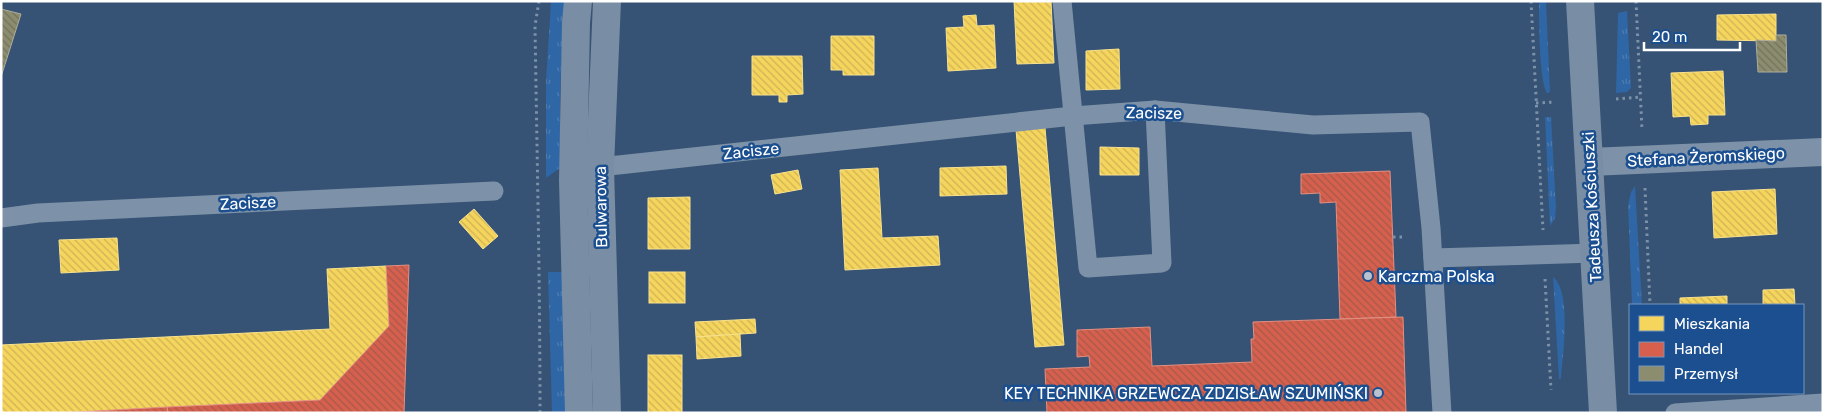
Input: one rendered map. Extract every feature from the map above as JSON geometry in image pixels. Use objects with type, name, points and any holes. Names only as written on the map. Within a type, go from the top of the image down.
[{"type":"main road","name":"Bulwarowa","points":[[578,1],[573,180],[579,413]]},
{"type":"main road","name":"Bulwarowa","points":[[607,1],[600,167],[607,413]]},
{"type":"main road","name":"Tadeusza Kościuszki","points":[[1580,1],[1603,413]]},
{"type":"street","name":"Stefana Żeromskiego","points":[[1590,162],[1823,152]]},
{"type":"lane","points":[[1062,1],[1088,268],[1162,263],[1154,110]]},
{"type":"lane","name":"Zacisze","points":[[600,167],[1073,116],[1154,110],[1313,125],[1420,122],[1433,258],[1442,413]]},
{"type":"lane","name":"Zacisze","points":[[1,218],[38,213],[494,191]]},
{"type":"lane","points":[[1433,258],[1595,253]]},
{"type":"lane","points":[[1675,413],[1823,403]]},
{"type":"path","points":[[539,1],[536,26],[537,190],[540,259],[540,413]]},
{"type":"path","points":[[1531,1],[1551,390]]},
{"type":"green space","points":[[551,1],[565,1],[560,92],[560,168],[546,178],[546,82]]},
{"type":"green space","points":[[1539,1],[1546,1],[1550,92],[1547,93],[1542,77]]},
{"type":"green space","points":[[1627,11],[1631,88],[1627,92],[1616,93],[1618,13]]},
{"type":"green space","points":[[1545,117],[1551,117],[1556,207],[1555,218],[1550,226]]},
{"type":"green space","points":[[1635,186],[1642,304],[1632,304],[1628,205],[1631,192]]},
{"type":"green space","points":[[548,272],[562,272],[566,413],[552,413]]},
{"type":"green space","points":[[1553,277],[1559,285],[1563,296],[1565,325],[1561,379],[1559,379]]},
{"type":"building: Mieszkania","points":[[1014,1],[1051,1],[1054,63],[1017,64]]},
{"type":"building: Mieszkania","points":[[1776,14],[1776,41],[1717,40],[1717,15]]},
{"type":"building: Mieszkania","points":[[976,15],[977,26],[994,25],[996,68],[948,71],[946,28],[964,27],[963,16]]},
{"type":"building: Mieszkania","points":[[831,36],[874,36],[874,75],[843,75],[843,70],[831,70]]},
{"type":"building: Mieszkania","points":[[1119,49],[1120,89],[1086,90],[1086,51]]},
{"type":"building: Mieszkania","points":[[752,56],[802,56],[803,94],[787,95],[787,102],[779,102],[779,95],[752,95]]},
{"type":"building: Mieszkania","points":[[1723,71],[1725,115],[1708,115],[1708,124],[1691,125],[1690,116],[1673,117],[1671,73]]},
{"type":"building: Mieszkania","points":[[1045,128],[1064,345],[1035,347],[1016,130]]},
{"type":"building: Mieszkania","points":[[1100,147],[1139,148],[1139,175],[1100,175]]},
{"type":"building: Mieszkania","points":[[1006,166],[1007,194],[940,196],[940,168]]},
{"type":"building: Mieszkania","points":[[878,168],[882,238],[938,236],[940,265],[845,270],[840,170]]},
{"type":"building: Mieszkania","points":[[798,170],[802,189],[775,194],[771,175]]},
{"type":"building: Mieszkania","points":[[1775,189],[1777,234],[1714,238],[1712,192]]},
{"type":"building: Mieszkania","points":[[690,197],[690,249],[648,249],[648,198]]},
{"type":"building: Mieszkania","points":[[474,209],[498,236],[483,249],[459,222]]},
{"type":"building: Mieszkania","points":[[117,238],[119,270],[61,273],[59,240]]},
{"type":"building: Mieszkania","points":[[386,266],[389,326],[320,400],[59,413],[1,413],[1,345],[330,329],[327,269]]},
{"type":"building: Mieszkania","points":[[649,272],[685,272],[685,303],[649,303]]},
{"type":"building: Mieszkania","points":[[1794,289],[1795,304],[1763,304],[1763,290]]},
{"type":"building: Mieszkania","points":[[1727,296],[1727,304],[1680,304],[1680,298]]},
{"type":"building: Mieszkania","points":[[755,319],[756,333],[696,337],[695,322]]},
{"type":"building: Mieszkania","points":[[740,334],[741,356],[697,359],[696,337]]},
{"type":"building: Mieszkania","points":[[648,355],[682,355],[682,413],[648,413]]},
{"type":"building: Handel","points":[[1390,171],[1396,317],[1340,319],[1336,202],[1320,203],[1320,193],[1301,194],[1301,174]]},
{"type":"building: Handel","points":[[409,265],[404,413],[168,413],[167,407],[320,400],[389,326],[386,266]]},
{"type":"building: Handel","points":[[1403,317],[1406,413],[1047,413],[1045,369],[1090,367],[1089,356],[1077,357],[1077,330],[1150,327],[1152,366],[1252,362],[1251,339],[1254,339],[1253,322]]},
{"type":"building: Handel","points":[[167,407],[168,413],[59,413]]},
{"type":"building: Przemysł","points":[[1,9],[21,14],[1,77]]},
{"type":"building: Przemysł","points":[[1776,35],[1786,35],[1787,72],[1758,72],[1756,40],[1776,41]]},
{"type":"place","name":"Karczma Polska","points":[[1368,276]]},
{"type":"place","name":"KEY TECHNIKA GRZEWCZA ZDZISŁAW SZUMIŃSKI","points":[[1378,393]]}]
